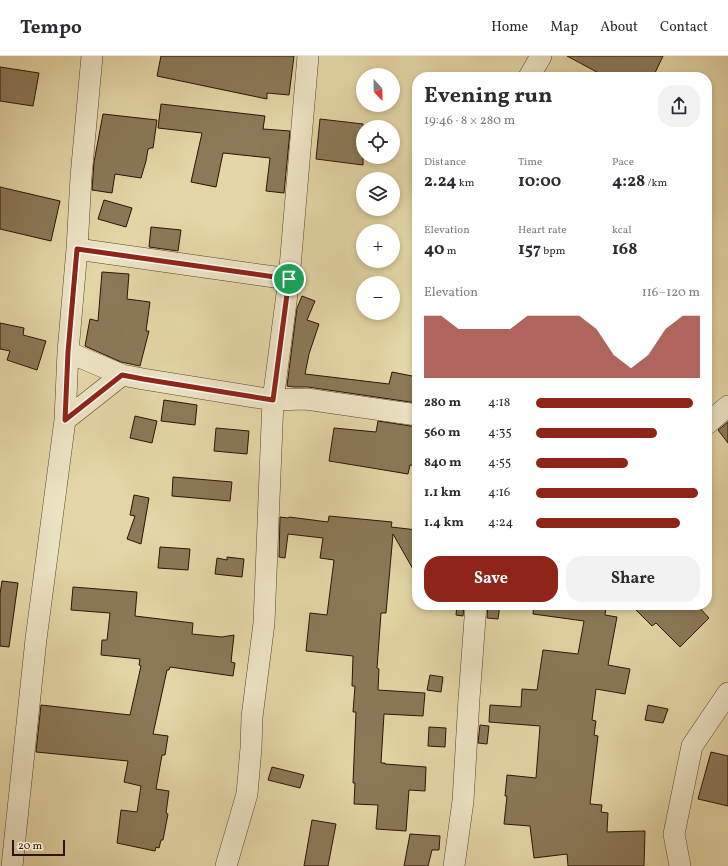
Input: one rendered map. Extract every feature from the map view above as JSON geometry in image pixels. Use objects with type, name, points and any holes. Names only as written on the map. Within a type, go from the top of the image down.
[{"type":"street","points":[[226,866],[247,794],[252,717],[264,623],[273,400],[289,279],[308,56]]},
{"type":"street","points":[[532,72],[540,56]]},
{"type":"street","points":[[8,859],[65,420],[68,352],[77,249],[88,57]]},
{"type":"street","points":[[77,249],[289,279]]},
{"type":"street","points":[[68,352],[122,375],[143,379],[273,400],[306,399],[412,415]]},
{"type":"street","points":[[65,420],[122,375]]},
{"type":"street","points":[[712,420],[728,406]]},
{"type":"street","points":[[454,866],[463,801],[476,610]]},
{"type":"street","points":[[680,866],[674,834],[692,746],[728,693]]},
{"type":"building","points":[[161,56],[294,56],[289,95],[267,93],[267,99],[157,76]]},
{"type":"building","points":[[567,56],[663,56],[655,72],[597,72]]},
{"type":"building","points":[[0,67],[39,73],[33,106],[0,101]]},
{"type":"building","points":[[161,104],[265,116],[263,129],[290,131],[284,193],[266,191],[270,158],[223,153],[216,187],[191,182],[202,133],[158,128]]},
{"type":"building","points":[[103,114],[157,120],[153,148],[148,149],[141,178],[115,174],[112,193],[92,190],[94,162]]},
{"type":"building","points":[[320,119],[356,123],[356,164],[363,165],[316,159]]},
{"type":"building","points":[[0,187],[60,201],[51,241],[0,229]]},
{"type":"building","points":[[104,200],[132,208],[126,227],[98,219]]},
{"type":"building","points":[[151,227],[181,230],[178,251],[149,247]]},
{"type":"building","points":[[102,272],[129,274],[127,299],[150,302],[146,331],[149,331],[140,366],[121,362],[85,346],[90,319],[98,321]]},
{"type":"building","points":[[302,296],[315,301],[307,320],[319,324],[309,354],[305,374],[389,384],[392,372],[412,376],[412,402],[308,387],[287,386],[297,308]]},
{"type":"building","points":[[0,323],[24,328],[23,335],[46,341],[37,370],[7,360],[10,351],[0,349]]},
{"type":"building","points":[[164,400],[197,405],[195,425],[161,421]]},
{"type":"building","points":[[135,416],[157,421],[152,443],[130,438]]},
{"type":"building","points":[[378,421],[412,426],[412,465],[410,465],[408,474],[329,461],[334,428],[376,432]]},
{"type":"building","points":[[728,422],[728,443],[718,430]]},
{"type":"building","points":[[216,428],[249,431],[247,454],[214,451]]},
{"type":"building","points":[[173,477],[232,482],[230,501],[172,496]]},
{"type":"building","points":[[134,495],[149,498],[141,544],[127,539],[135,516],[130,515]]},
{"type":"building","points":[[329,516],[392,522],[391,527],[412,529],[412,567],[393,534],[386,613],[381,613],[377,668],[379,669],[378,690],[425,693],[423,716],[384,714],[381,763],[426,767],[425,791],[409,790],[406,831],[376,829],[378,805],[354,804],[355,783],[353,783],[356,712],[353,712],[355,686],[352,686],[353,656],[306,651],[310,613],[327,615],[334,560],[320,558],[323,538],[288,534],[285,558],[279,557],[280,517],[328,522]]},
{"type":"building","points":[[160,547],[190,549],[188,570],[158,568]]},
{"type":"building","points":[[227,557],[244,559],[242,577],[215,574],[217,558],[227,560]]},
{"type":"building","points":[[2,581],[18,583],[9,647],[0,646],[0,594]]},
{"type":"building","points":[[73,587],[137,592],[135,616],[193,623],[192,634],[222,637],[234,635],[231,662],[235,663],[233,676],[170,667],[169,670],[167,670],[153,734],[168,736],[165,755],[162,755],[156,789],[169,791],[166,813],[168,814],[163,840],[161,840],[159,848],[156,847],[155,851],[117,843],[121,810],[137,812],[141,786],[124,782],[128,761],[36,752],[41,705],[130,715],[141,666],[139,665],[140,659],[101,655],[102,640],[107,640],[110,613],[71,610]]},
{"type":"building","points":[[456,610],[464,610],[463,616],[456,615]]},
{"type":"building","points":[[488,610],[499,610],[498,619],[487,618]]},
{"type":"building","points":[[533,610],[606,610],[605,615],[617,617],[608,665],[630,669],[625,694],[596,689],[592,720],[596,721],[594,735],[598,736],[590,804],[602,805],[601,812],[608,813],[607,832],[645,831],[644,866],[568,866],[567,854],[534,858],[530,826],[504,824],[507,796],[505,796],[507,775],[536,778],[540,726],[489,722],[490,705],[521,707],[522,689],[537,690],[543,650],[578,654],[584,621],[533,614]]},
{"type":"building","points":[[636,610],[702,610],[709,618],[680,647],[656,623],[652,626]]},
{"type":"building","points":[[430,675],[443,677],[441,692],[427,690]]},
{"type":"building","points":[[648,705],[668,709],[663,723],[645,720]]},
{"type":"building","points":[[480,725],[489,726],[487,744],[478,743]]},
{"type":"building","points":[[429,727],[446,728],[445,747],[428,746]]},
{"type":"building","points":[[711,752],[728,756],[728,806],[698,799]]},
{"type":"building","points":[[272,767],[304,775],[300,788],[268,780]]},
{"type":"building","points":[[312,820],[336,824],[328,866],[304,866]]},
{"type":"building","points":[[410,834],[440,836],[439,850],[432,850],[428,866],[404,866]]},
{"type":"route","points":[[77,249],[289,279],[273,400],[122,375],[65,420],[68,352],[77,249]]}]
